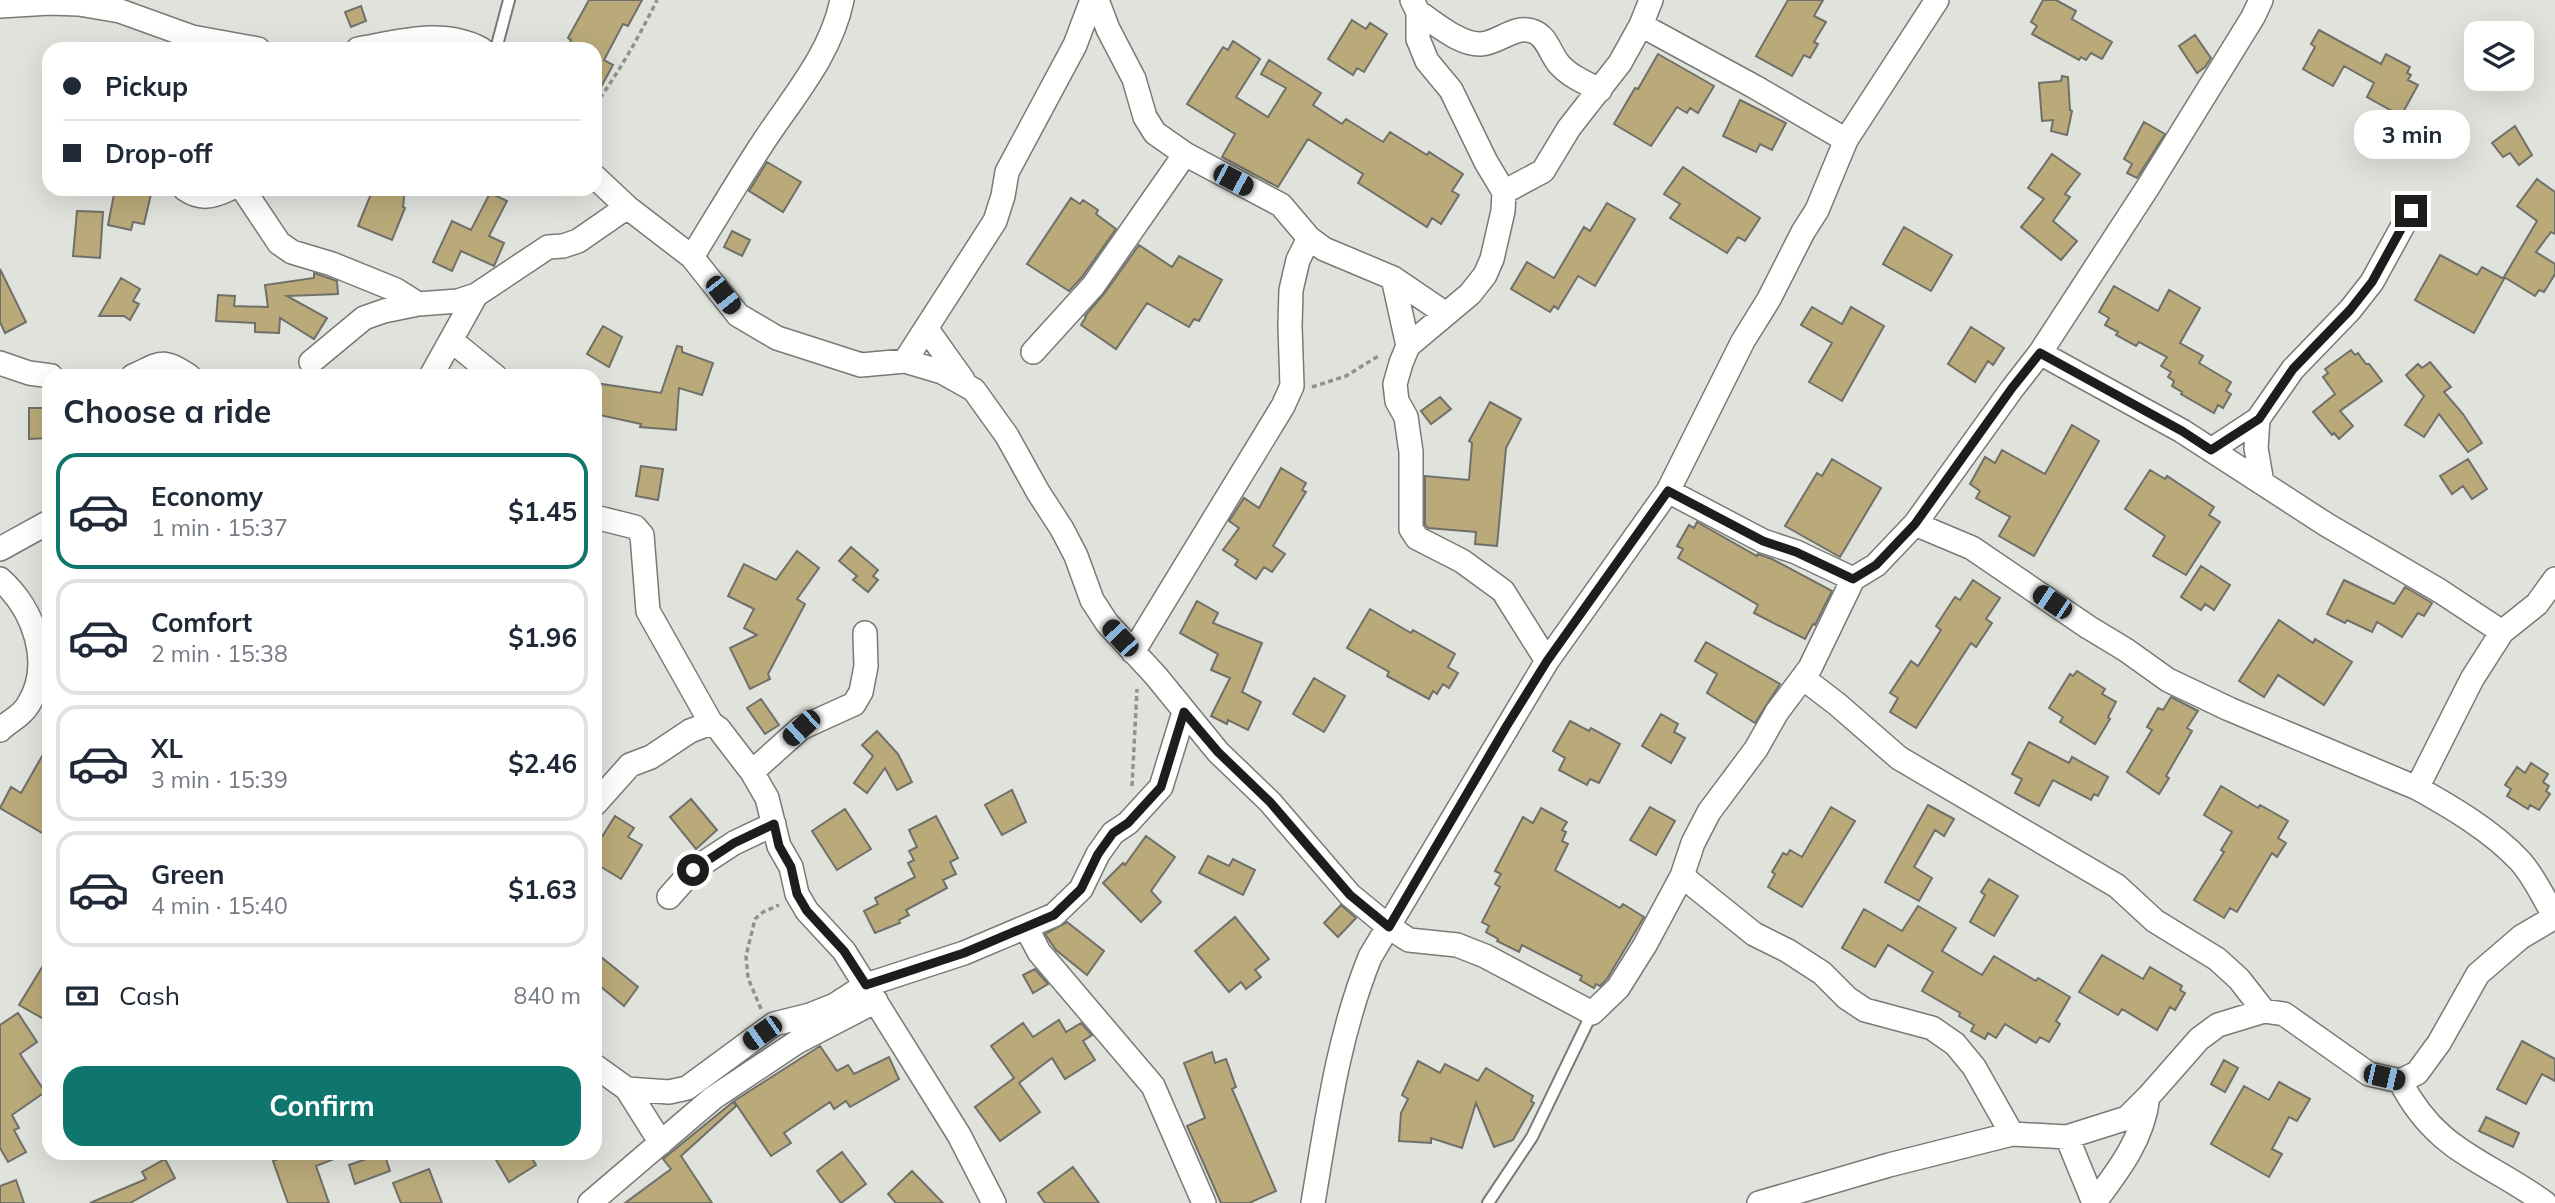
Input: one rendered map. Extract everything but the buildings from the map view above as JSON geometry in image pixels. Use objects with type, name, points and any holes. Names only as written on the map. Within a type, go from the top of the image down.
[{"type":"street","points":[[692,257],[827,45],[842,0]]},
{"type":"street","points":[[905,361],[995,221],[1007,172],[1076,45],[1091,0]]},
{"type":"street","points":[[1097,0],[1134,79],[1145,117],[1155,133],[1185,154],[1281,205],[1309,238],[1324,249],[1393,278],[1446,314]]},
{"type":"street","points":[[1504,192],[1543,172],[1569,128],[1620,63],[1651,0]]},
{"type":"street","points":[[1319,1202],[1344,1032],[1370,957],[1547,661],[1668,491],[1743,341],[1817,210],[1846,140],[1937,0]]},
{"type":"street","points":[[602,184],[627,207],[692,257],[738,315],[777,338],[861,365],[905,361],[942,372],[974,390],[1007,436],[1076,556],[1092,600],[1107,623],[1218,752],[1270,802],[1350,895],[1409,940],[1457,945],[1485,956],[1592,1013],[1618,988],[1646,946],[1682,876],[1693,843],[1709,812],[1756,749],[1777,712],[1818,656],[1853,579],[1876,565],[1915,524],[2040,353],[2148,187],[2253,17],[2260,0]]},
{"type":"street","points":[[0,6],[79,4],[120,11],[192,37],[219,42]]},
{"type":"street","points":[[1415,6],[1460,38],[1478,44],[1495,41],[1519,29],[1533,31],[1541,35],[1558,64],[1600,90]]},
{"type":"street","points":[[1415,6],[1418,39],[1427,61],[1451,90],[1486,162],[1504,192],[1503,211],[1492,259],[1485,275],[1470,294],[1408,346],[1395,384],[1397,401],[1406,416],[1411,452],[1410,523],[1417,538],[1462,561],[1503,591],[1547,661]]},
{"type":"street","points":[[1641,25],[1846,140]]},
{"type":"street","points":[[400,42],[450,37],[463,42]]},
{"type":"street","points":[[1076,45],[1117,44]]},
{"type":"street","points":[[1033,352],[1093,286],[1185,154]]},
{"type":"street","points":[[248,196],[279,243],[292,252],[332,264],[396,290],[418,304]]},
{"type":"street","points":[[312,362],[364,318],[418,304],[458,301],[476,295],[548,247],[578,241],[627,207]]},
{"type":"street","points":[[2211,450],[2259,419],[2293,369],[2350,310],[2372,282],[2411,211]]},
{"type":"street","points":[[1133,652],[1283,406],[1292,386],[1291,290],[1298,260],[1309,238]]},
{"type":"street","points":[[1393,278],[1408,346]]},
{"type":"street","points":[[434,369],[476,295]]},
{"type":"street","points":[[926,328],[964,383]]},
{"type":"street","points":[[452,341],[486,369]]},
{"type":"street","points":[[2040,353],[2182,431],[2502,632]]},
{"type":"street","points":[[0,363],[42,375]]},
{"type":"street","points":[[146,369],[158,363],[178,369]]},
{"type":"street","points":[[2259,419],[2256,448],[2262,483]]},
{"type":"street","points":[[1668,491],[1763,541],[1796,552],[1853,579]]},
{"type":"street","points":[[602,519],[635,527],[642,536],[648,611],[710,723],[719,729],[752,772],[767,798],[779,846],[791,867],[797,894],[807,911],[844,951],[871,993],[959,1135],[995,1203]]},
{"type":"street","points":[[1759,1203],[1889,1165],[2012,1134],[2067,1137],[2127,1118],[2199,1039],[2218,1026],[2264,1012],[2284,1014],[2369,1074],[2400,1081],[2417,1073],[2425,1063],[2478,974],[2521,937],[2555,917],[2521,862],[2491,835],[2417,788],[2228,709],[2168,680],[1972,548],[1915,524]]},
{"type":"street","points":[[0,549],[42,526]]},
{"type":"street","points":[[0,579],[15,593],[29,614],[42,657]]},
{"type":"street","points":[[2417,788],[2472,680],[2502,632],[2537,604],[2555,579]]},
{"type":"street","points":[[752,772],[801,728],[854,704],[861,692],[866,666],[865,633]]},
{"type":"street","points":[[0,730],[27,707],[42,676]]},
{"type":"street","points":[[1803,678],[1899,758],[2117,887],[2155,921],[2217,959],[2239,979],[2264,1012]]},
{"type":"street","points":[[627,1089],[669,1092],[687,1088],[774,1024],[810,1015],[871,993],[1054,915],[1081,889],[1098,854],[1113,833],[1128,823],[1161,787],[1184,712]]},
{"type":"street","points":[[602,796],[630,765],[651,758],[690,730],[710,723]]},
{"type":"street","points":[[669,897],[693,870],[734,843],[774,824]]},
{"type":"street","points":[[1682,876],[1754,934],[1788,951],[1822,973],[1847,998],[1865,1010],[1932,1028],[1955,1044],[1974,1067],[2012,1134]]},
{"type":"street","points":[[1026,927],[1039,952],[1153,1086],[1204,1203]]},
{"type":"street","points":[[590,1203],[713,1098],[871,993]]},
{"type":"street","points":[[602,1071],[627,1089],[661,1143]]},
{"type":"street","points":[[2400,1081],[2414,1108],[2438,1134],[2465,1156],[2545,1203]]},
{"type":"street","points":[[2067,1137],[2094,1203],[2119,1170],[2138,1137],[2146,1116],[2148,1097]]},
{"type":"lane","points":[[498,42],[509,0]]},
{"type":"lane","points":[[1488,1203],[1532,1137],[1592,1013]]},
{"type":"path","points":[[602,96],[638,38],[657,0]]},
{"type":"path","points":[[1292,386],[1314,387],[1330,383],[1385,352],[1408,346]]},
{"type":"path","points":[[1130,793],[1134,780],[1137,712],[1133,652]]},
{"type":"path","points":[[774,1024],[763,1013],[755,996],[748,978],[746,956],[755,919],[797,894]]},
{"type":"route","points":[[693,870],[734,843],[774,824],[779,846],[791,867],[797,894],[807,911],[844,951],[866,985],[916,970],[1054,915],[1081,889],[1098,854],[1113,833],[1128,823],[1161,787],[1184,712],[1218,752],[1270,802],[1350,895],[1389,927],[1547,661],[1668,491],[1763,541],[1796,552],[1853,579],[1876,565],[1915,524],[2040,353],[2182,431],[2211,450],[2259,419],[2293,369],[2350,310],[2372,282],[2411,211]]}]
